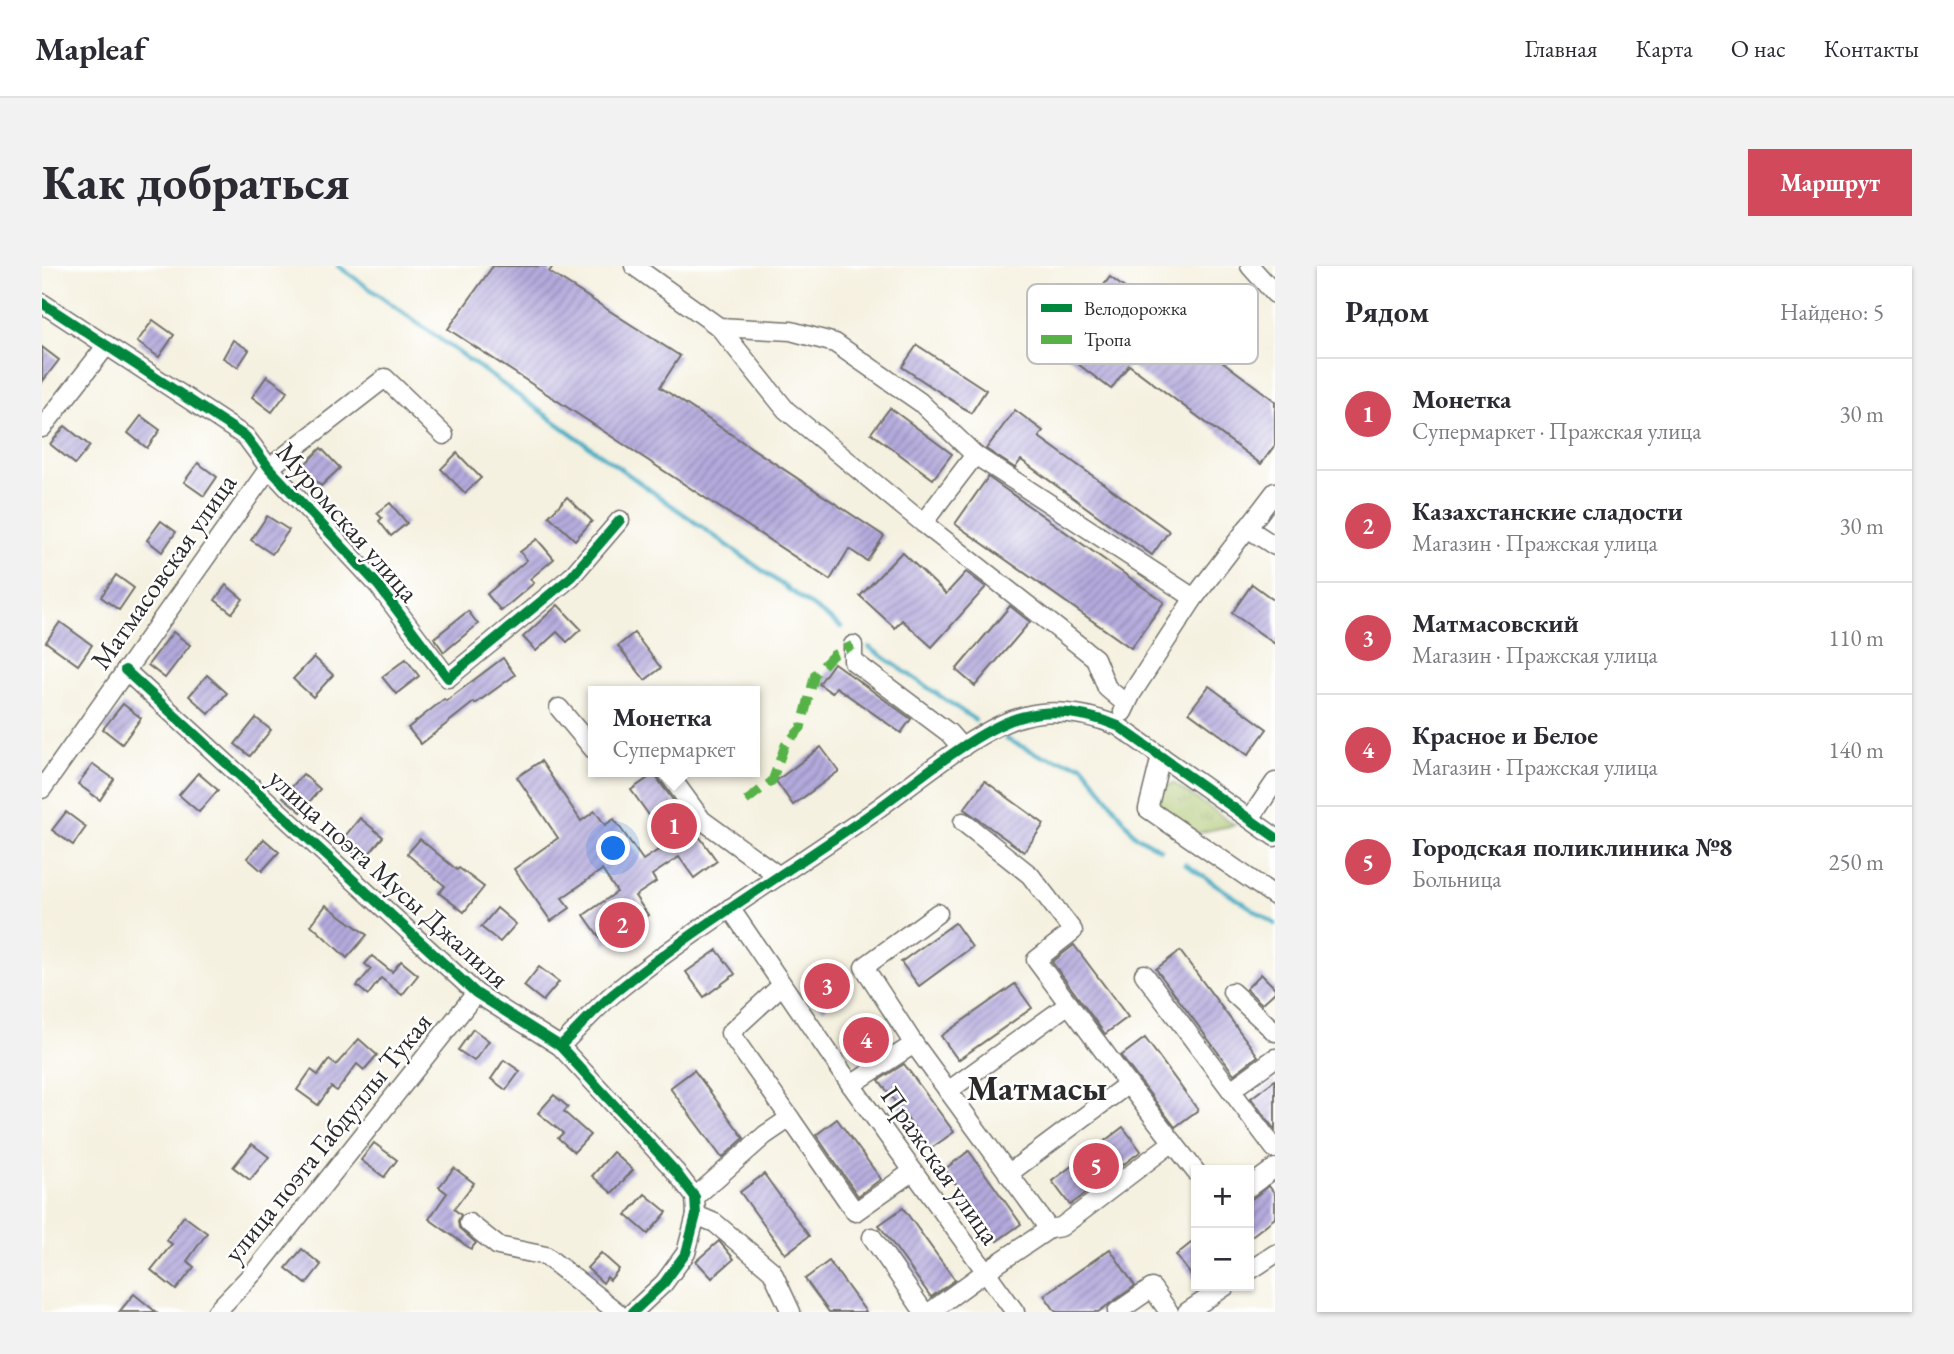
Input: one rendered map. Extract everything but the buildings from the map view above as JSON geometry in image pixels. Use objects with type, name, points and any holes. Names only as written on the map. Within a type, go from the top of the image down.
[{"type":"street","points":[[635,266],[719,327],[786,410],[923,523],[1095,658],[1107,688],[1126,704]]},
{"type":"street","points":[[1250,266],[1275,293]]},
{"type":"street","name":"Муромская улица","points":[[42,303],[246,437],[269,468],[378,585],[448,678],[571,577],[620,520]]},
{"type":"street","points":[[719,327],[791,331],[835,343],[920,402],[975,455],[1195,598]]},
{"type":"street","points":[[42,428],[107,345]]},
{"type":"street","name":"Матмасовская улица","points":[[42,789],[269,468],[385,378],[444,435]]},
{"type":"street","points":[[923,523],[975,455]]},
{"type":"street","points":[[1118,726],[1126,704],[1195,598],[1275,492]]},
{"type":"street","points":[[1247,528],[1275,546]]},
{"type":"street","points":[[853,645],[853,661],[949,733],[962,748]]},
{"type":"street","name":"улица поэта Мусы Джалиля","points":[[125,670],[476,993],[560,1046],[675,1171],[695,1206]]},
{"type":"street","points":[[559,708],[588,744]]},
{"type":"street","points":[[560,1046],[612,995],[730,908],[962,748],[1001,724],[1023,716],[1049,712],[1097,718],[1118,726],[1275,837]]},
{"type":"street","points":[[1161,756],[1148,809],[1275,896]]},
{"type":"street","points":[[671,777],[702,820],[779,876]]},
{"type":"street","points":[[1250,819],[1275,782]]},
{"type":"street","points":[[963,822],[1030,875],[1073,930],[1036,960],[1191,1165]]},
{"type":"street","name":"Пражская улица","points":[[730,908],[851,1085],[1015,1312]]},
{"type":"street","points":[[938,912],[864,967],[914,1044],[1049,1229]]},
{"type":"street","points":[[1144,974],[1275,1149]]},
{"type":"street","points":[[782,985],[730,1032],[855,1212],[913,1171]]},
{"type":"street","points":[[1232,992],[1275,1032]]},
{"type":"street","name":"улица поэта Габдуллы Тукая","points":[[216,1312],[255,1271],[476,993]]},
{"type":"street","points":[[948,1091],[1069,1004]]},
{"type":"street","points":[[851,1085],[914,1044]]},
{"type":"street","points":[[1231,1090],[1275,1058]]},
{"type":"street","points":[[1008,1174],[1128,1084]]},
{"type":"street","points":[[632,1312],[664,1283],[686,1253],[695,1206],[765,1135],[790,1118]]},
{"type":"street","points":[[930,1312],[1049,1229],[1061,1227],[1173,1142]]},
{"type":"street","points":[[1254,1183],[1275,1168]]},
{"type":"street","points":[[695,1206],[772,1271],[791,1312]]},
{"type":"street","points":[[469,1223],[498,1246],[546,1256],[617,1312]]},
{"type":"street","points":[[872,1237],[924,1312]]},
{"type":"street","points":[[1254,1268],[1275,1254]]},
{"type":"street","points":[[1116,1312],[1152,1288],[1169,1312]]},
{"type":"street","points":[[1187,1312],[1218,1291]]},
{"type":"green space","points":[[1173,783],[1235,825],[1197,833],[1158,808],[1155,798],[1160,791]]},
{"type":"waterway","points":[[338,266],[841,627]]},
{"type":"waterway","points":[[869,647],[975,720]]},
{"type":"waterway","points":[[1006,739],[1042,756],[1083,765],[1135,835],[1160,849]]},
{"type":"waterway","points":[[1185,864],[1275,924]]},
{"type":"marked path","points":[[746,801],[772,781],[785,745],[801,728],[815,674],[833,655],[853,645]]},
{"type":"cycle path","points":[[42,303],[246,437],[269,468],[378,585],[448,678],[571,577],[620,520]]},
{"type":"cycle path","points":[[125,670],[476,993],[560,1046],[675,1171],[695,1197],[696,1215],[686,1253],[664,1283],[633,1312]]},
{"type":"cycle path","points":[[560,1046],[599,1006],[676,946],[840,835],[968,743],[988,731],[1025,716],[1048,712],[1072,714],[1118,726],[1275,837]]},
{"type":"place","name":"Монетка","points":[[674,826]]},
{"type":"place","name":"Казахстанские сладости","points":[[622,925]]},
{"type":"place","name":"Матмасовский","points":[[827,986]]},
{"type":"place","name":"Красное и Белое","points":[[866,1040]]},
{"type":"place","name":"Городская поликлиника №8","points":[[1096,1166]]},
{"type":"district","name":"Матмасы","points":[[1037,1087]]}]
